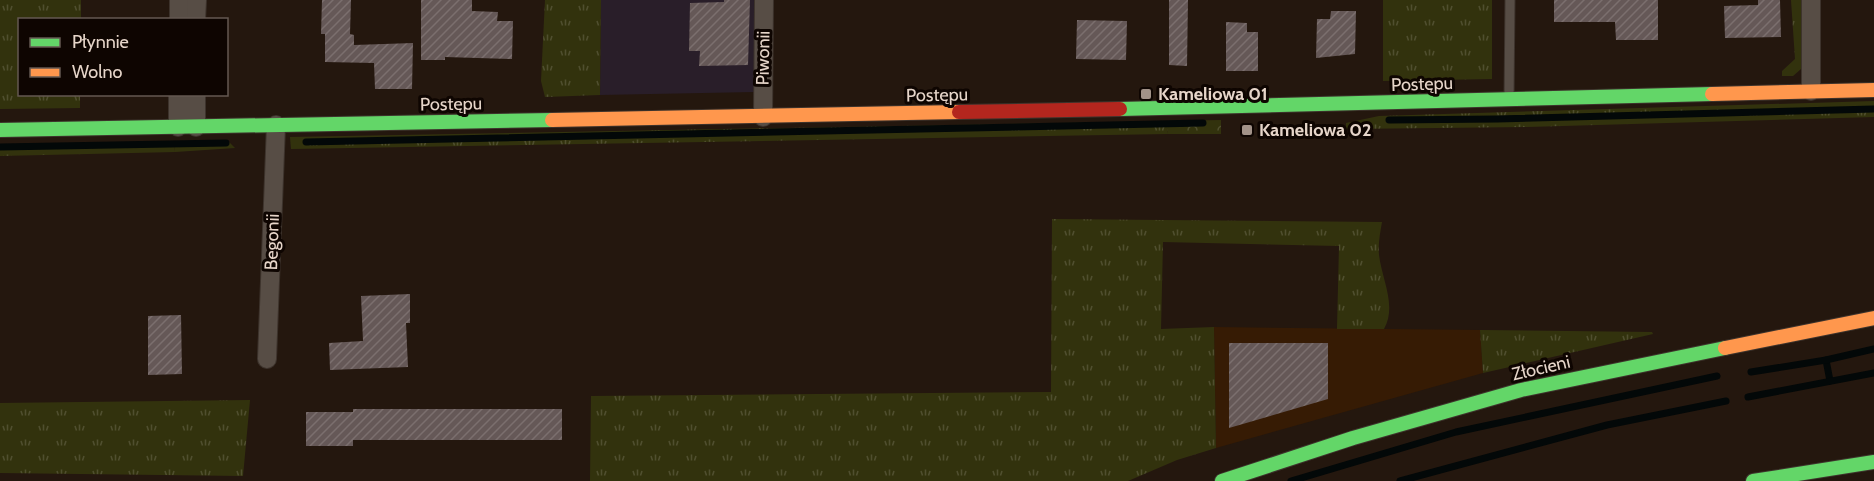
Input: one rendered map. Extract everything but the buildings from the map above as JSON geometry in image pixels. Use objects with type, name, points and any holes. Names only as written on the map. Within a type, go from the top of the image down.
[{"type":"main road","name":"Postępu","points":[[0,130],[763,117],[1874,90]]},
{"type":"main road","name":"Złocieni","points":[[1222,481],[1353,438],[1521,390],[1874,318]]},
{"type":"main road","points":[[1753,481],[1874,462]]},
{"type":"street","points":[[179,0],[179,18]]},
{"type":"street","points":[[196,0],[196,18]]},
{"type":"street","name":"Piwonii","points":[[763,117],[764,0]]},
{"type":"street","points":[[1811,0],[1811,91]]},
{"type":"street","points":[[179,96],[187,127]]},
{"type":"street","points":[[187,127],[195,96]]},
{"type":"street","name":"Begonii","points":[[267,359],[276,125]]},
{"type":"lane","points":[[1509,99],[1510,0]]},
{"type":"shaded area","points":[[601,0],[756,0],[755,92],[600,95]]},
{"type":"shaded area","points":[[1214,327],[1480,330],[1483,373],[1216,448]]},
{"type":"green space","points":[[0,0],[81,0],[81,18],[18,18],[18,96],[80,96],[80,108],[0,109]]},
{"type":"green space","points":[[545,0],[601,0],[600,95],[545,97],[541,81]]},
{"type":"green space","points":[[1383,0],[1492,0],[1492,79],[1383,81]]},
{"type":"green space","points":[[1791,0],[1802,0],[1801,69],[1793,76],[1782,76],[1782,71],[1795,59]]},
{"type":"green space","points":[[1874,101],[1874,117],[1527,127],[1346,129],[1346,123],[1379,116]]},
{"type":"green space","points":[[1221,120],[1221,134],[1167,134],[1169,121]]},
{"type":"green space","points":[[1169,121],[1167,134],[291,149],[290,137]]},
{"type":"green space","points":[[227,140],[235,148],[175,152],[174,142]]},
{"type":"green space","points":[[174,142],[175,152],[0,156],[0,146]]},
{"type":"green space","points":[[1052,219],[1382,222],[1379,251],[1388,293],[1388,320],[1384,329],[1337,329],[1339,246],[1163,242],[1161,329],[1214,327],[1216,448],[1177,460],[1128,481],[590,481],[591,396],[1051,392]]},
{"type":"green space","points":[[1480,330],[1652,332],[1653,334],[1483,373]]},
{"type":"green space","points":[[250,400],[243,476],[0,473],[0,403]]},
{"type":"waterway","points":[[1389,120],[1874,109]]},
{"type":"waterway","points":[[306,142],[1203,123]]},
{"type":"waterway","points":[[0,147],[226,143]]},
{"type":"waterway","points":[[1751,372],[1826,360],[1874,349]]},
{"type":"waterway","points":[[1826,360],[1830,381]]},
{"type":"waterway","points":[[1748,397],[1874,373]]},
{"type":"waterway","points":[[1291,481],[1456,432],[1717,376]]},
{"type":"waterway","points":[[1400,481],[1607,425],[1726,401]]},
{"type":"traffic: fast","points":[[1120,109],[1712,94]]},
{"type":"traffic: fast","points":[[0,130],[552,120]]},
{"type":"traffic: fast","points":[[1222,481],[1353,438],[1521,390],[1725,348]]},
{"type":"traffic: fast","points":[[1753,481],[1874,462]]},
{"type":"traffic: slow","points":[[1712,94],[1874,90]]},
{"type":"traffic: slow","points":[[552,120],[959,112]]},
{"type":"traffic: slow","points":[[1725,348],[1874,318]]},
{"type":"traffic: jam","points":[[959,112],[1120,109]]},
{"type":"place","name":"Kameliowa 01","points":[[1146,94]]},
{"type":"place","name":"Kameliowa 02","points":[[1247,130]]}]
